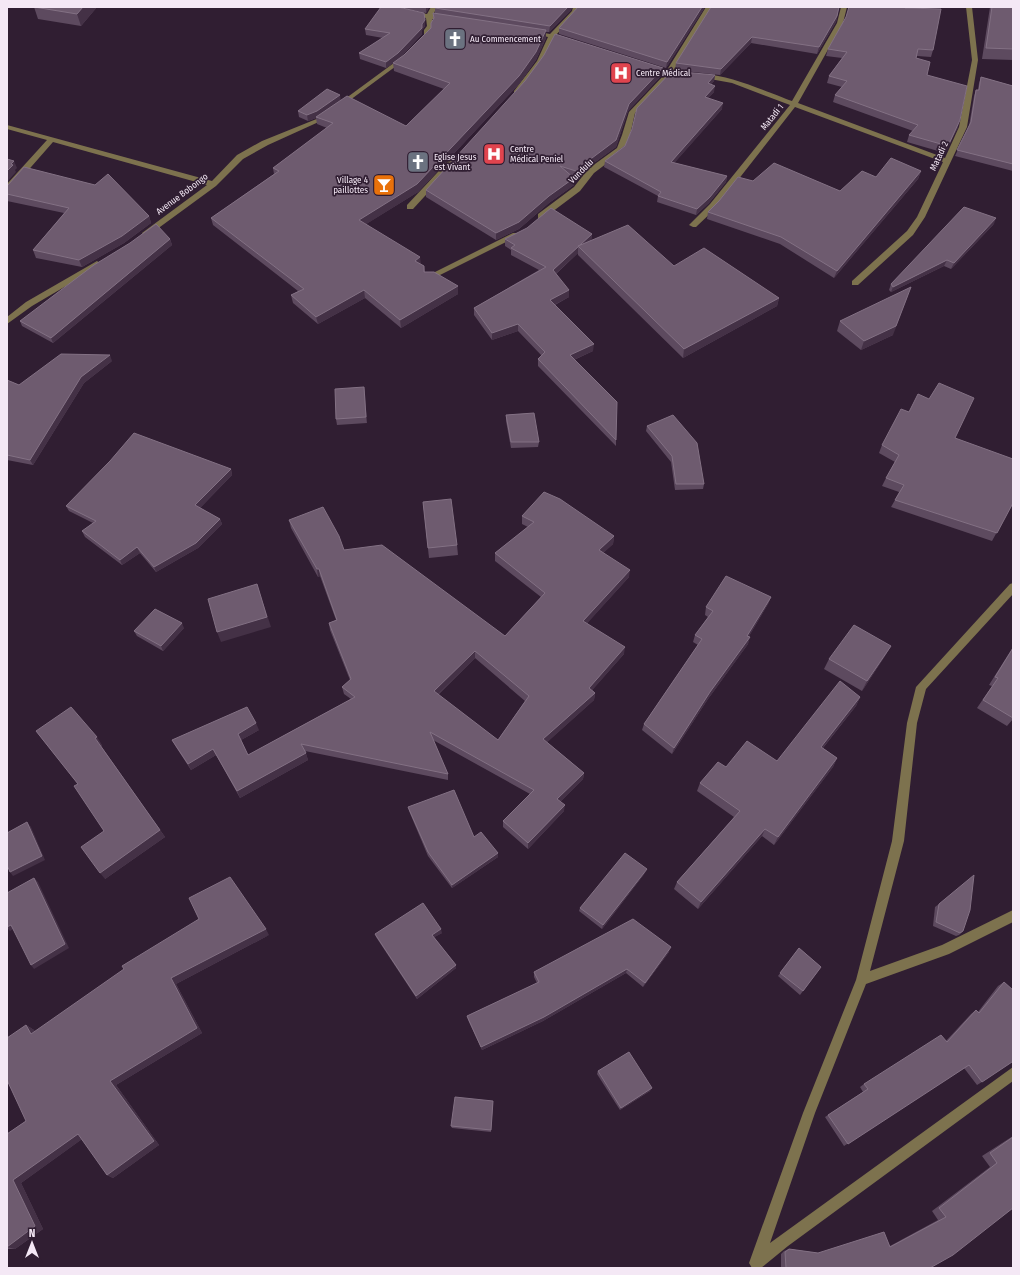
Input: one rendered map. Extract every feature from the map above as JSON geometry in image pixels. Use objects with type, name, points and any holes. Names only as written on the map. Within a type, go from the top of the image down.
[{"type":"street","name":"Avenue Bobongo","points":[[140,237],[213,184],[240,157],[277,137],[321,119],[402,61],[427,35],[427,30],[430,26],[429,17],[434,7]]},
{"type":"street","points":[[511,97],[522,86],[540,61],[552,36],[575,11],[576,7]]},
{"type":"street","name":"Vundulu","points":[[535,222],[553,206],[577,189],[591,171],[620,150],[626,135],[632,112],[669,74],[709,7]]},
{"type":"street","name":"Matadi 1","points":[[692,225],[713,206],[794,104],[840,23],[844,7]]},
{"type":"street","name":"Matadi 2","points":[[855,283],[910,233],[921,217],[963,127],[974,60],[969,7]]},
{"type":"street","points":[[406,12],[452,20]]},
{"type":"street","points":[[529,33],[552,36],[574,43]]},
{"type":"street","points":[[640,64],[669,74],[718,78],[728,81],[947,161]]},
{"type":"street","points":[[7,127],[213,184]]},
{"type":"street","points":[[7,189],[52,139]]},
{"type":"street","points":[[410,207],[458,155]]},
{"type":"street","points":[[429,277],[524,232]]},
{"type":"street","points":[[7,321],[29,304],[102,261]]},
{"type":"street","points":[[756,1265],[809,1113],[862,980],[898,841],[912,723],[921,688],[1013,587]]},
{"type":"street","points":[[862,980],[945,950],[1013,916]]},
{"type":"street","points":[[756,1265],[783,1241],[1013,1073]]},
{"type":"building","points":[[34,7],[83,7],[77,14]]},
{"type":"building","points":[[381,7],[398,7],[424,13],[425,20],[422,24],[422,28],[398,53],[386,62],[359,53],[390,33],[365,29]]},
{"type":"building","points":[[435,7],[568,7],[550,26]]},
{"type":"building","points":[[578,7],[702,7],[667,62],[559,28]]},
{"type":"building","points":[[711,7],[839,7],[837,16],[819,47],[752,37],[721,69],[676,63]]},
{"type":"building","points":[[849,7],[905,7],[941,9],[933,50],[918,49],[916,58],[930,62],[927,75],[967,86],[960,120],[948,146],[909,135],[918,125],[835,95],[847,81],[829,76],[847,52],[828,49],[846,17]]},
{"type":"building","points":[[992,7],[1013,7],[1013,49],[986,48]]},
{"type":"building","points":[[433,13],[546,30],[536,52],[519,76],[417,184],[359,220],[420,257],[415,261],[424,266],[424,272],[434,272],[458,286],[400,320],[364,290],[316,317],[291,295],[304,289],[211,218],[279,171],[273,168],[333,123],[316,117],[347,96],[406,126],[450,83],[393,63],[404,55],[431,28],[431,23],[434,18]]},
{"type":"building","points":[[555,34],[663,68],[629,104],[616,140],[588,161],[579,172],[560,166],[574,178],[549,196],[519,222],[496,233],[426,190],[525,81],[544,55]]},
{"type":"building","points":[[672,71],[715,75],[708,83],[715,86],[705,97],[723,103],[671,162],[727,176],[710,197],[697,209],[658,196],[661,192],[605,161],[625,146],[632,129],[637,108]]},
{"type":"building","points":[[981,77],[1013,86],[1013,164],[957,150],[971,122],[976,90],[979,90]]},
{"type":"building","points":[[327,89],[340,95],[317,111],[307,115],[298,111]]},
{"type":"building","points":[[891,158],[921,171],[837,271],[781,237],[708,212],[738,177],[753,181],[774,163],[840,191],[862,171],[876,177]]},
{"type":"building","points":[[7,159],[14,161],[11,164],[13,165],[7,171]]},
{"type":"building","points":[[24,167],[95,185],[108,174],[149,216],[122,236],[79,260],[33,250],[69,208],[7,194],[7,185]]},
{"type":"building","points":[[964,207],[996,218],[954,263],[947,260],[893,287],[891,284]]},
{"type":"building","points":[[551,208],[592,234],[553,270],[569,290],[550,300],[594,344],[570,355],[617,402],[616,440],[538,359],[545,352],[518,324],[492,333],[474,308],[546,267],[511,248],[515,245],[505,239],[527,228]]},
{"type":"building","points":[[156,224],[170,239],[51,338],[20,321],[94,265],[130,243]]},
{"type":"building","points":[[628,225],[674,266],[704,248],[779,298],[684,349],[578,246]]},
{"type":"building","points":[[911,287],[896,326],[864,341],[840,321]]},
{"type":"building","points":[[61,354],[110,355],[81,377],[30,460],[7,455],[7,380],[19,385]]},
{"type":"building","points":[[939,383],[974,398],[955,438],[1013,459],[1013,503],[997,533],[895,500],[904,485],[886,478],[899,455],[882,445],[901,409],[909,412],[918,394],[929,399]]},
{"type":"building","points":[[364,387],[366,417],[336,419],[335,389]]},
{"type":"building","points":[[534,413],[539,442],[511,442],[506,415]]},
{"type":"building","points":[[673,415],[697,443],[704,484],[676,484],[672,456],[647,426]]},
{"type":"building","points":[[134,433],[231,469],[195,505],[220,519],[196,543],[154,567],[137,547],[120,560],[82,531],[96,521],[66,506],[110,461]]},
{"type":"building","points":[[544,492],[560,499],[614,536],[599,550],[630,570],[583,621],[625,647],[589,688],[595,693],[543,739],[584,773],[557,799],[565,805],[528,843],[503,821],[534,790],[430,732],[448,774],[301,744],[306,753],[237,791],[213,749],[188,764],[172,740],[247,707],[256,723],[238,734],[248,755],[355,697],[342,687],[351,679],[329,623],[337,620],[319,569],[317,569],[289,520],[323,507],[339,536],[344,550],[382,545],[505,636],[545,593],[495,553],[534,522],[522,516]],"holes":[[[475,651],[529,696],[498,740],[434,691]]]},
{"type":"building","points":[[451,499],[457,545],[428,548],[423,502]]},
{"type":"building","points":[[726,576],[771,597],[747,636],[750,637],[710,692],[674,748],[644,724],[702,639],[695,635],[713,611],[706,607]]},
{"type":"building","points":[[257,584],[267,617],[217,632],[208,599]]},
{"type":"building","points":[[155,609],[182,623],[161,646],[134,631]]},
{"type":"building","points":[[854,625],[891,646],[867,681],[829,659]]},
{"type":"building","points":[[1013,648],[1013,718],[983,700],[998,678],[995,677]]},
{"type":"building","points":[[840,681],[860,697],[821,747],[837,758],[778,837],[765,829],[701,902],[677,882],[740,811],[700,783],[718,762],[726,767],[747,741],[777,761]]},
{"type":"building","points":[[71,707],[97,737],[95,738],[160,830],[100,873],[81,847],[104,831],[74,786],[78,784],[36,731]]},
{"type":"building","points":[[454,790],[474,837],[481,832],[498,853],[452,885],[428,852],[408,807]]},
{"type":"building","points":[[27,822],[42,856],[10,872],[7,865],[7,833]]},
{"type":"building","points":[[625,853],[647,869],[603,925],[580,908]]},
{"type":"building","points":[[974,875],[970,910],[963,931],[960,933],[936,922],[939,904]]},
{"type":"building","points":[[230,877],[266,929],[171,978],[197,1028],[110,1081],[154,1141],[107,1175],[78,1134],[13,1180],[35,1226],[7,1247],[7,1134],[26,1121],[7,1080],[7,1038],[26,1025],[31,1034],[124,969],[122,966],[199,919],[189,898]]},
{"type":"building","points":[[34,878],[65,944],[31,965],[11,925],[7,927],[7,893]]},
{"type":"building","points":[[423,903],[441,929],[432,935],[456,965],[416,996],[375,934]]},
{"type":"building","points":[[633,919],[671,947],[645,983],[627,969],[544,1017],[481,1047],[467,1016],[539,982],[534,972]]},
{"type":"building","points":[[799,948],[821,967],[803,991],[780,973]]},
{"type":"building","points":[[1004,982],[1013,990],[1013,1061],[982,1082],[969,1065],[848,1144],[828,1115],[868,1089],[864,1084],[941,1035],[947,1042],[976,1010],[979,1013]]},
{"type":"building","points":[[629,1052],[652,1088],[621,1108],[598,1071]]},
{"type":"building","points":[[455,1097],[493,1101],[491,1130],[451,1126]]},
{"type":"building","points":[[1013,1137],[1013,1208],[953,1255],[930,1268],[786,1268],[785,1252],[789,1249],[818,1253],[884,1232],[890,1247],[946,1217],[939,1208],[997,1163],[990,1153]]},
{"type":"place","name":"Au Commencement","points":[[455,39]]},
{"type":"place","name":"Centre Médical","points":[[621,73]]},
{"type":"place","name":"Centre Médical Peniel","points":[[494,154]]},
{"type":"place","name":"Eglise Jesus est Vivant","points":[[418,162]]},
{"type":"place","name":"Village 4 paillottes","points":[[384,185]]}]
